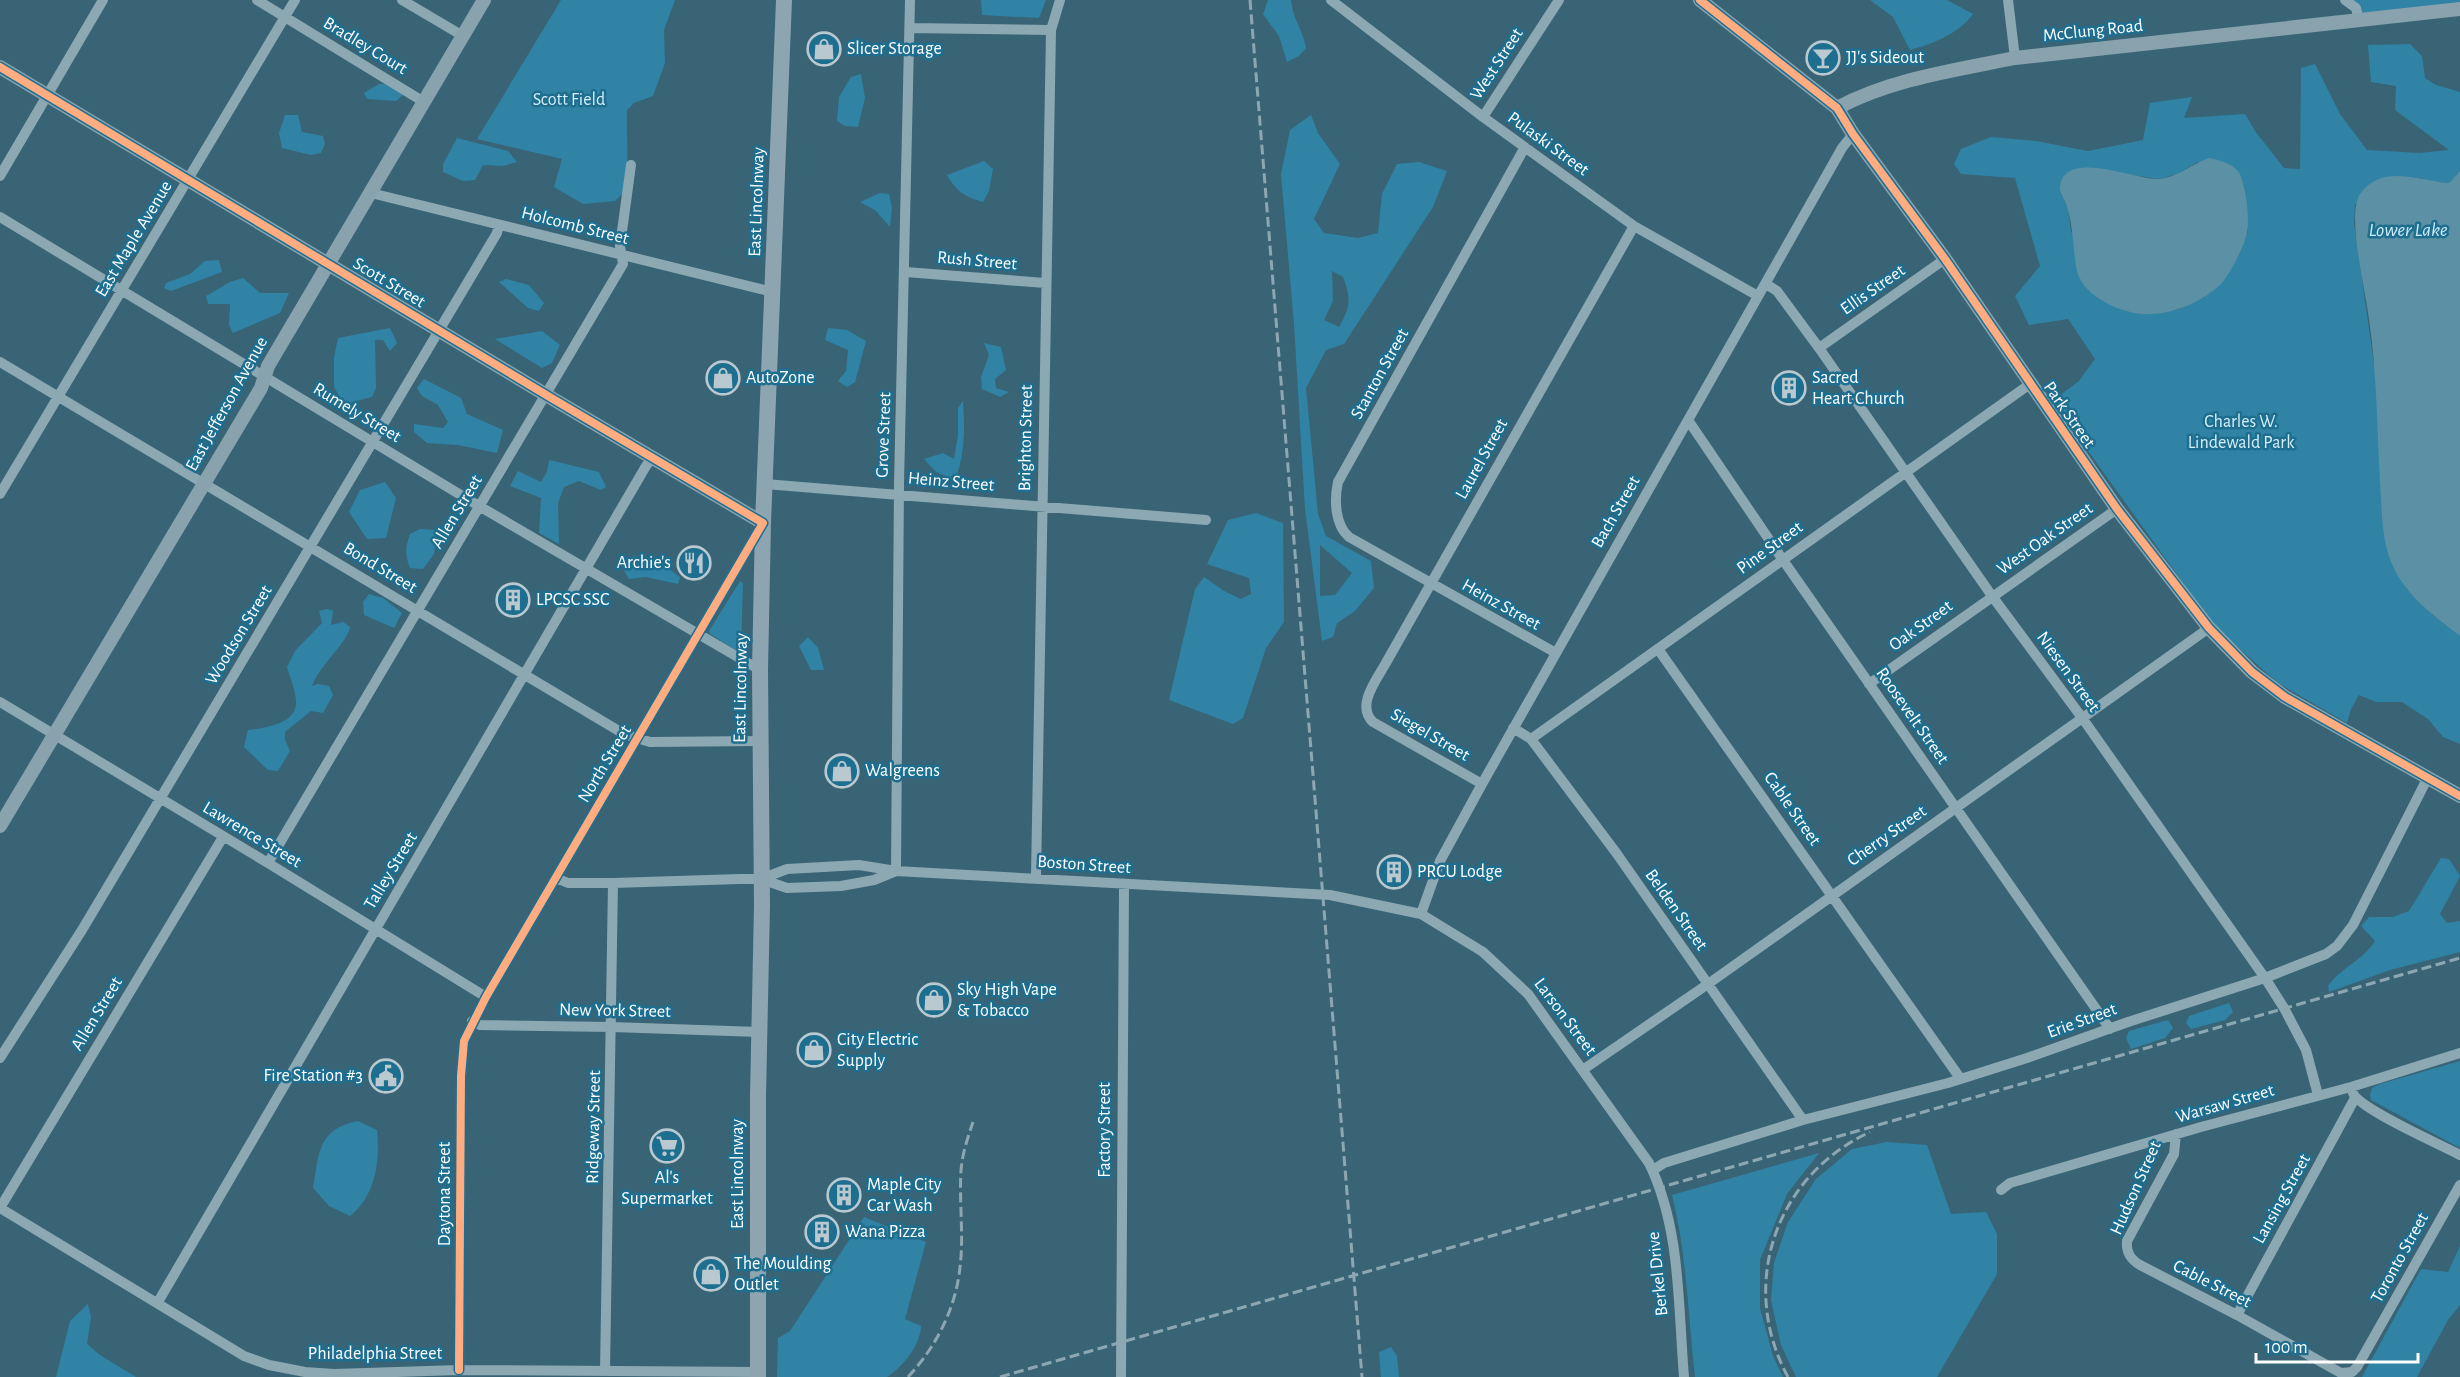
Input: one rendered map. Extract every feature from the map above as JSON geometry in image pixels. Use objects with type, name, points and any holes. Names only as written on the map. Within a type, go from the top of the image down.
[{"type":"main road","name":"East Lincolnway","points":[[758,1375],[760,670],[763,523],[784,0]]},
{"type":"street","points":[[0,176],[103,0]]},
{"type":"street","name":"Bradley Court","points":[[257,0],[424,102]]},
{"type":"street","name":"East Maple Avenue","points":[[0,494],[295,0]]},
{"type":"street","points":[[402,0],[463,36]]},
{"type":"street","name":"East Jefferson Avenue","points":[[0,826],[261,388],[268,366],[484,0]]},
{"type":"street","name":"Grove Street","points":[[896,870],[900,494],[910,0]]},
{"type":"street","name":"Brighton Street","points":[[1036,877],[1051,30],[1060,0]]},
{"type":"street","name":"Pulaski Street","points":[[1331,0],[1483,117],[1634,226],[1758,296]]},
{"type":"street","name":"West Street","points":[[1483,117],[1559,0]]},
{"type":"street","name":"Park Street","points":[[1700,0],[1837,108],[1853,134],[1945,259],[2117,509],[2209,628],[2252,672],[2285,698],[2460,796]]},
{"type":"street","points":[[2008,0],[2015,58]]},
{"type":"street","points":[[2344,0],[2356,8],[2359,20]]},
{"type":"street","name":"McClung Road","points":[[1837,108],[1885,89],[1945,72],[2015,58],[2460,9]]},
{"type":"street","points":[[910,28],[1051,30]]},
{"type":"street","name":"Scott Street","points":[[0,67],[545,395],[763,523]]},
{"type":"street","name":"Bach Street","points":[[1421,914],[1440,861],[1513,728],[1845,142],[1853,134]]},
{"type":"street","name":"Stanton Street","points":[[1431,585],[1341,531],[1338,522],[1337,487],[1525,147]]},
{"type":"street","name":"Allen Street","points":[[268,863],[623,264],[620,246],[631,165]]},
{"type":"street","name":"Holcomb Street","points":[[370,193],[773,292]]},
{"type":"street","name":"Rumely Street","points":[[0,217],[479,506],[698,634]]},
{"type":"street","name":"Woodson Street","points":[[0,1058],[55,973],[160,799],[497,233],[499,225]]},
{"type":"street","name":"Laurel Street","points":[[1365,711],[1369,695],[1634,226]]},
{"type":"street","name":"Ellis Street","points":[[1819,348],[1945,259]]},
{"type":"street","name":"Rush Street","points":[[906,272],[1045,283]]},
{"type":"street","name":"Niesen Street","points":[[1766,284],[1777,291],[1819,348],[1992,596],[2083,719],[2265,978],[2306,1050],[2318,1095]]},
{"type":"street","name":"Bond Street","points":[[0,362],[624,734],[664,742],[759,741]]},
{"type":"street","name":"Pine Street","points":[[1531,739],[2030,384]]},
{"type":"street","name":"Roosevelt Street","points":[[1688,420],[2110,1029]]},
{"type":"street","name":"Talley Street","points":[[158,1302],[645,466],[653,457]]},
{"type":"street","name":"Heinz Street","points":[[765,484],[1206,520]]},
{"type":"street","name":"West Oak Street","points":[[1992,596],[2117,509]]},
{"type":"street","name":"North Street","points":[[472,1021],[763,523]]},
{"type":"street","name":"Heinz Street","points":[[1431,585],[1556,653]]},
{"type":"street","name":"Oak Street","points":[[1869,684],[1992,596]]},
{"type":"street","name":"Cherry Street","points":[[1584,1069],[1708,984],[2209,628]]},
{"type":"street","points":[[698,634],[760,670]]},
{"type":"street","name":"Cable Street","points":[[1658,649],[1960,1078]]},
{"type":"street","name":"Lawrence Street","points":[[0,702],[376,928],[486,997]]},
{"type":"street","name":"Siegel Street","points":[[1365,711],[1373,722],[1482,784]]},
{"type":"street","name":"Belden Street","points":[[1513,728],[1531,739],[1615,852],[1803,1120]]},
{"type":"street","name":"Erie Street","points":[[1653,1170],[1664,1163],[1803,1120],[2027,1058],[2265,978],[2326,954],[2342,940],[2353,924],[2427,779]]},
{"type":"street","name":"Allen Street","points":[[0,1208],[223,837]]},
{"type":"street","name":"Boston Street","points":[[556,878],[568,882],[613,883],[761,879],[787,869],[860,865],[896,870],[1270,893],[1302,900],[1369,903],[1421,914]]},
{"type":"street","name":"Boston Street","points":[[761,879],[787,888],[840,886],[874,880],[896,870]]},
{"type":"street","name":"Ridgeway Street","points":[[605,1371],[613,883]]},
{"type":"street","name":"Factory Street","points":[[1120,1377],[1124,884]]},
{"type":"street","name":"Larson Street","points":[[1421,914],[1483,952],[1517,982],[1584,1069],[1653,1170]]},
{"type":"street","name":"New York Street","points":[[472,1021],[480,1025],[759,1032]]},
{"type":"street","name":"Daytona Street","points":[[459,1370],[461,1068],[464,1041],[472,1021]]},
{"type":"street","name":"Warsaw Street","points":[[2001,1190],[2010,1183],[2176,1134],[2351,1087],[2460,1053]]},
{"type":"street","points":[[2351,1087],[2355,1098],[2369,1108],[2460,1155]]},
{"type":"street","name":"Lansing Street","points":[[2236,1314],[2355,1098]]},
{"type":"street","name":"Hudson Street","points":[[2129,1255],[2127,1241],[2173,1155],[2176,1134]]},
{"type":"street","name":"Berkel Drive","points":[[1653,1170],[1672,1232],[1684,1377]]},
{"type":"street","name":"Toronto Street","points":[[2346,1373],[2357,1367],[2460,1185]]},
{"type":"street","name":"Philadelphia Street","points":[[0,1208],[244,1356],[269,1365],[305,1372],[334,1374],[459,1370],[758,1375]]},
{"type":"street","name":"Cable Street","points":[[2129,1255],[2140,1265],[2236,1314],[2336,1372],[2346,1373]]},
{"type":"green space","name":"Scott Field","points":[[561,0],[675,0],[664,30],[665,63],[653,96],[634,103],[627,110],[626,184],[623,192],[615,201],[583,204],[554,187],[562,159],[477,139]]},
{"type":"green space","points":[[981,0],[1046,0],[1039,18],[982,15]]},
{"type":"green space","points":[[1268,0],[1291,0],[1305,42],[1306,48],[1299,56],[1287,62],[1279,36],[1263,14]]},
{"type":"green space","points":[[1870,0],[1947,0],[1973,14],[1953,33],[1910,50],[1893,17]]},
{"type":"green space","points":[[2352,0],[2460,0],[2460,2],[2364,14]]},
{"type":"green space","name":"Charles W. Lindewald Park","points":[[2410,44],[2422,56],[2425,78],[2436,85],[2460,92],[2460,171],[2449,183],[2429,182],[2421,178],[2355,204],[2354,224],[2406,588],[2434,616],[2460,636],[2460,744],[2443,737],[2428,719],[2402,702],[2376,702],[2359,695],[2351,709],[2347,723],[2278,683],[2214,626],[2052,401],[2079,381],[2095,359],[2068,319],[2029,325],[2015,296],[2040,266],[2015,178],[1961,174],[1954,164],[1961,149],[1991,137],[2036,141],[2088,151],[2143,140],[2150,103],[2192,97],[2184,118],[2245,114],[2255,131],[2284,168],[2300,169],[2301,68],[2315,64],[2340,114],[2367,150],[2420,153],[2449,150],[2395,110],[2396,86],[2371,82],[2368,45]],"holes":[[[2198,162],[2244,185],[2248,232],[2205,297],[2179,309],[2149,314],[2071,232],[2068,209],[2061,194],[2131,175],[2159,179],[2177,174]]]},
{"type":"green space","points":[[861,74],[865,98],[858,127],[845,126],[837,121],[839,97],[851,77]]},
{"type":"green space","points":[[379,84],[386,84],[403,95],[396,101],[367,99],[364,93]]},
{"type":"green space","points":[[285,115],[298,115],[302,132],[323,136],[325,144],[321,153],[311,155],[282,148],[279,133]]},
{"type":"green space","points":[[1311,115],[1318,133],[1340,164],[1314,219],[1324,233],[1358,238],[1378,233],[1382,194],[1397,164],[1419,162],[1447,171],[1433,207],[1344,344],[1326,350],[1306,388],[1318,514],[1326,536],[1371,561],[1374,588],[1355,611],[1337,623],[1333,637],[1322,641],[1305,509],[1294,324],[1281,174],[1290,130]],"holes":[[[1332,271],[1343,277],[1349,302],[1339,327],[1324,320],[1333,301]],[[1320,545],[1352,573],[1335,595],[1320,596]]]},
{"type":"green space","points":[[457,138],[508,151],[517,162],[503,166],[483,165],[475,180],[463,181],[443,172],[443,164]]},
{"type":"green space","points":[[984,161],[993,169],[989,191],[983,202],[962,193],[947,175]]},
{"type":"green space","points":[[880,193],[889,194],[892,208],[890,227],[876,211],[860,202]]},
{"type":"green space","points":[[219,260],[222,272],[171,291],[164,288],[166,283],[190,274],[205,261]]},
{"type":"green space","points":[[243,278],[260,293],[289,293],[280,313],[233,333],[229,325],[230,304],[208,304],[206,296],[230,282]]},
{"type":"green space","points":[[506,279],[529,285],[544,303],[539,311],[528,308],[499,282]]},
{"type":"green space","points":[[390,328],[397,343],[390,351],[383,340],[375,340],[376,388],[372,397],[344,404],[334,387],[334,357],[338,338]]},
{"type":"green space","points":[[828,328],[847,330],[866,341],[855,382],[847,387],[838,381],[846,371],[848,350],[825,340]]},
{"type":"green space","points":[[542,331],[560,345],[552,363],[542,368],[495,339]]},
{"type":"green space","points":[[984,343],[1001,347],[1006,370],[995,379],[996,388],[1009,392],[1000,397],[982,389],[981,377],[989,355]]},
{"type":"green space","points":[[424,379],[461,398],[467,414],[503,430],[497,453],[458,445],[427,443],[414,432],[414,424],[443,428],[448,422],[438,405],[422,396],[417,388]]},
{"type":"green space","points":[[963,401],[964,441],[955,480],[936,472],[924,459],[943,453],[954,459],[958,435],[958,408]]},
{"type":"green space","points":[[549,460],[599,472],[606,487],[601,490],[579,481],[564,487],[558,503],[559,544],[539,533],[541,498],[510,486],[518,471],[541,482],[547,472]]},
{"type":"green space","points":[[385,482],[396,498],[386,538],[367,539],[349,512],[360,490]]},
{"type":"green space","points":[[1256,513],[1283,523],[1284,622],[1266,648],[1243,718],[1233,724],[1169,700],[1195,589],[1204,577],[1224,591],[1241,599],[1251,594],[1249,578],[1207,564],[1228,520]]},
{"type":"green space","points":[[420,529],[437,530],[434,554],[423,569],[410,568],[406,555],[407,543],[410,534]]},
{"type":"green space","points":[[633,556],[666,567],[680,577],[678,584],[646,577],[629,579],[624,571]]},
{"type":"green space","points":[[740,581],[743,583],[741,649],[736,650],[710,634],[709,631]]},
{"type":"green space","points":[[369,594],[383,598],[402,613],[394,628],[364,615],[363,602]]},
{"type":"green space","points":[[327,609],[333,611],[331,625],[343,622],[350,627],[344,640],[312,686],[318,684],[329,686],[333,695],[323,713],[311,711],[285,732],[285,740],[290,751],[278,771],[268,770],[244,747],[248,730],[280,723],[292,715],[296,700],[287,667],[295,651],[322,623],[319,611]]},
{"type":"green space","points":[[808,637],[818,648],[824,670],[811,670],[799,646]]},
{"type":"green space","points":[[2441,858],[2449,859],[2460,876],[2440,914],[2447,923],[2460,921],[2460,952],[2390,970],[2329,992],[2328,986],[2333,980],[2364,954],[2375,941],[2361,926],[2369,917],[2393,917],[2409,911]]},
{"type":"green space","points":[[2229,1003],[2233,1012],[2225,1020],[2191,1029],[2186,1023],[2189,1016]]},
{"type":"green space","points":[[2168,1020],[2173,1028],[2165,1038],[2131,1049],[2126,1038],[2129,1031]]},
{"type":"green space","points":[[2460,1061],[2460,1148],[2371,1100],[2372,1088],[2380,1084]]},
{"type":"green space","points":[[358,1121],[377,1130],[378,1154],[371,1188],[359,1208],[350,1216],[329,1206],[313,1188],[319,1154],[327,1137],[335,1130]]},
{"type":"green space","points":[[1887,1142],[1927,1145],[1951,1214],[1986,1212],[1997,1234],[1997,1274],[1937,1377],[1796,1377],[1781,1345],[1771,1300],[1774,1263],[1788,1222],[1816,1179],[1852,1149]]},
{"type":"green space","points":[[1819,1153],[1787,1194],[1760,1260],[1760,1308],[1773,1356],[1783,1377],[1695,1377],[1684,1262],[1672,1195]]},
{"type":"green space","points":[[864,1217],[926,1242],[905,1319],[921,1326],[914,1348],[904,1362],[887,1377],[777,1377],[778,1338],[790,1331]]},
{"type":"green space","points":[[2460,1246],[2460,1305],[2448,1320],[2417,1377],[2362,1377],[2421,1269],[2448,1272]]},
{"type":"green space","points":[[88,1304],[91,1317],[87,1344],[100,1355],[136,1377],[56,1377],[70,1321]]},
{"type":"green space","points":[[1391,1347],[1397,1356],[1399,1377],[1381,1377],[1379,1352]]},
{"type":"water","points":[[2209,158],[2228,164],[2238,171],[2248,211],[2245,239],[2224,281],[2212,292],[2193,303],[2173,311],[2151,314],[2121,309],[2091,293],[2079,276],[2076,266],[2071,221],[2060,189],[2065,175],[2075,169],[2088,168],[2159,179],[2172,176]]},
{"type":"water","name":"Lower Lake","points":[[2460,171],[2460,636],[2440,621],[2404,586],[2388,554],[2382,513],[2374,360],[2355,219],[2356,204],[2360,194],[2379,179],[2401,176],[2449,183]]},
{"type":"railway","points":[[1250,0],[1362,1377]]},
{"type":"railway","points":[[1000,1377],[2460,958]]},
{"type":"railway","points":[[908,1377],[936,1340],[949,1312],[958,1282],[962,1231],[962,1165],[973,1122]]},
{"type":"railway","points":[[1788,1377],[1773,1342],[1766,1306],[1767,1271],[1775,1236],[1789,1205],[1810,1176],[1837,1151],[1870,1132]]},
{"type":"cycle path","points":[[1700,0],[1837,108],[1853,134],[1945,259],[2117,509],[2209,628],[2252,672],[2285,697],[2460,796]]},
{"type":"cycle path","points":[[0,67],[763,523],[486,997],[464,1041],[461,1076],[459,1370]]},
{"type":"place","name":"Slicer Storage","points":[[824,49]]},
{"type":"place","name":"JJ's Sideout","points":[[1823,58]]},
{"type":"place","name":"AutoZone","points":[[723,378]]},
{"type":"place","name":"Sacred Heart Church","points":[[1789,388]]},
{"type":"place","name":"Archie's","points":[[694,563]]},
{"type":"place","name":"LPCSC SSC","points":[[513,600]]},
{"type":"place","name":"Walgreens","points":[[842,771]]},
{"type":"place","name":"PRCU Lodge","points":[[1394,872]]},
{"type":"place","name":"Sky High Vape & Tobacco","points":[[934,1000]]},
{"type":"place","name":"City Electric Supply","points":[[814,1050]]},
{"type":"place","name":"Fire Station #3","points":[[386,1076]]},
{"type":"place","name":"Al's Supermarket","points":[[667,1146]]},
{"type":"place","name":"Maple City Car Wash","points":[[844,1195]]},
{"type":"place","name":"Wana Pizza","points":[[822,1232]]},
{"type":"place","name":"The Moulding Outlet","points":[[711,1274]]}]
